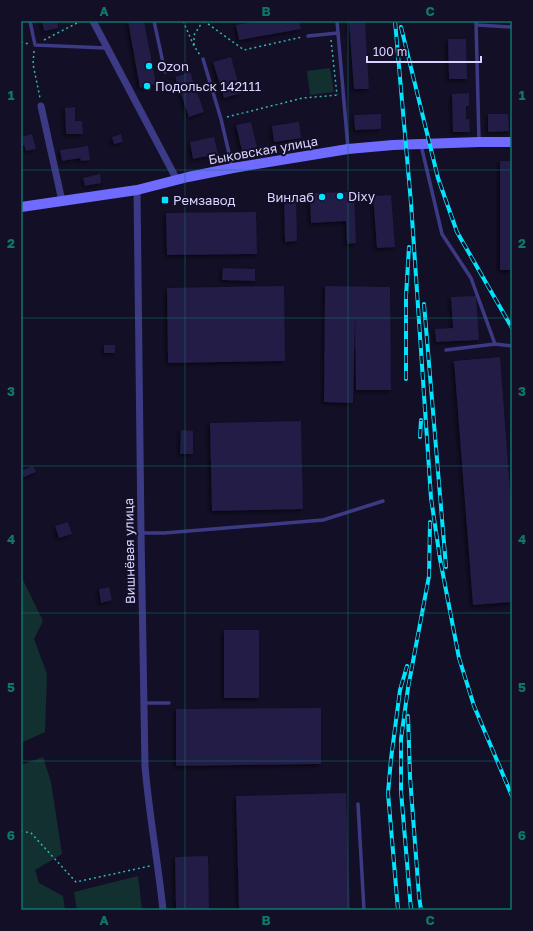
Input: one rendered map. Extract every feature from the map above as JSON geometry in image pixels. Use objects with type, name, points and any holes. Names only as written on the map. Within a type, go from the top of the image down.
[{"type":"street","points":[[93,21],[177,180]]},
{"type":"street","points":[[41,106],[62,201]]},
{"type":"street","name":"Быковская улица","points":[[21,207],[137,190],[233,168],[348,149],[421,144],[512,142]]},
{"type":"street","name":"Вишнёвая улица","points":[[137,190],[141,532],[147,793],[158,864],[163,910]]},
{"type":"lane","points":[[30,21],[34,45],[106,48]]},
{"type":"lane","points":[[154,21],[165,72]]},
{"type":"lane","points":[[337,21],[348,149]]},
{"type":"lane","points":[[479,142],[477,23],[512,27]]},
{"type":"lane","points":[[308,36],[338,33]]},
{"type":"lane","points":[[203,59],[221,119],[233,168]]},
{"type":"lane","points":[[421,144],[442,234],[471,278],[495,344]]},
{"type":"lane","points":[[446,350],[495,344],[512,346]]},
{"type":"lane","points":[[141,532],[164,533],[323,520],[383,501]]},
{"type":"lane","points":[[144,703],[169,703]]},
{"type":"lane","points":[[358,804],[364,910]]},
{"type":"path","points":[[21,42],[34,45],[81,21]]},
{"type":"path","points":[[183,21],[194,46],[203,59]]},
{"type":"path","points":[[194,46],[194,35],[204,21],[244,50],[308,36]]},
{"type":"path","points":[[331,34],[337,95]]},
{"type":"path","points":[[34,45],[33,64],[41,106]]},
{"type":"path","points":[[221,119],[303,98],[344,95]]},
{"type":"path","points":[[21,831],[31,833],[76,882],[158,864]]},
{"type":"green space","points":[[330,68],[334,92],[310,95],[307,71]]},
{"type":"green space","points":[[21,576],[43,621],[34,639],[47,674],[45,732],[21,743]]},
{"type":"green space","points":[[43,757],[51,782],[62,854],[35,870],[39,883],[63,896],[65,910],[21,910],[21,765]]},
{"type":"green space","points":[[138,876],[142,910],[77,910],[74,892]]},
{"type":"building","points":[[42,21],[57,21],[58,28],[44,31]]},
{"type":"building","points":[[128,21],[144,21],[156,84],[140,88]]},
{"type":"building","points":[[259,21],[299,21],[301,29],[239,40],[236,25]]},
{"type":"building","points":[[349,21],[365,21],[369,89],[354,89]]},
{"type":"building","points":[[448,39],[466,39],[467,79],[449,79]]},
{"type":"building","points":[[231,57],[241,93],[224,98],[213,62]]},
{"type":"building","points":[[190,72],[204,112],[189,117],[175,77]]},
{"type":"building","points":[[469,93],[469,106],[466,106],[466,119],[469,119],[470,132],[453,132],[452,94]]},
{"type":"building","points":[[75,107],[75,121],[82,121],[83,134],[66,134],[65,108]]},
{"type":"building","points":[[381,114],[381,129],[355,130],[354,115]]},
{"type":"building","points":[[488,114],[508,114],[509,131],[488,132]]},
{"type":"building","points":[[251,122],[257,148],[242,151],[236,125]]},
{"type":"building","points":[[299,122],[301,138],[274,142],[272,126]]},
{"type":"building","points":[[32,134],[36,149],[26,151],[24,145],[21,146],[21,137]]},
{"type":"building","points":[[121,134],[123,142],[114,144],[112,137]]},
{"type":"building","points":[[214,137],[218,154],[193,159],[190,142]]},
{"type":"building","points":[[88,146],[90,160],[81,161],[80,158],[62,161],[60,150]]},
{"type":"building","points":[[500,161],[512,161],[512,270],[500,270]]},
{"type":"building","points":[[100,174],[101,183],[85,186],[83,178]]},
{"type":"building","points":[[354,192],[356,243],[347,244],[346,221],[311,223],[310,193]]},
{"type":"building","points":[[391,195],[395,247],[377,248],[373,196]]},
{"type":"building","points":[[296,196],[297,241],[285,242],[284,197]]},
{"type":"building","points":[[256,212],[257,254],[167,255],[166,213]]},
{"type":"building","points":[[223,268],[255,269],[255,281],[222,280]]},
{"type":"building","points":[[284,286],[285,361],[168,363],[167,288]]},
{"type":"building","points":[[325,286],[390,287],[391,390],[356,390],[355,314],[353,403],[324,402]]},
{"type":"building","points":[[476,296],[479,340],[436,342],[435,329],[453,328],[451,297]]},
{"type":"building","points":[[104,345],[115,345],[115,353],[104,353]]},
{"type":"building","points":[[500,357],[512,518],[512,602],[473,605],[454,361]]},
{"type":"building","points":[[301,421],[303,509],[212,511],[210,423]]},
{"type":"building","points":[[181,430],[193,431],[193,454],[180,454]]},
{"type":"building","points":[[33,466],[36,472],[24,477],[21,471]]},
{"type":"building","points":[[68,522],[72,534],[59,538],[55,526]]},
{"type":"building","points":[[109,587],[112,600],[101,603],[99,589]]},
{"type":"building","points":[[224,630],[259,630],[259,698],[224,698]]},
{"type":"building","points":[[321,708],[321,764],[176,766],[176,709]]},
{"type":"building","points":[[346,793],[350,910],[239,910],[236,796]]},
{"type":"building","points":[[208,856],[209,910],[176,910],[175,857]]},
{"type":"railway","points":[[395,21],[411,203],[431,498],[440,559],[459,658],[474,706],[512,796]]},
{"type":"railway","points":[[401,27],[438,178],[457,232],[512,328]]},
{"type":"railway","points":[[406,379],[406,296],[409,247]]},
{"type":"railway","points":[[424,304],[446,567]]},
{"type":"railway","points":[[420,437],[421,420]]},
{"type":"railway","points":[[411,910],[401,791],[401,739],[408,688],[429,576],[430,522]]},
{"type":"railway","points":[[398,910],[388,793],[400,690],[407,666]]},
{"type":"railway","points":[[408,716],[410,777],[421,910]]},
{"type":"place","name":"Ozon","points":[[149,66]]},
{"type":"place","name":"Подольск 142111","points":[[147,86]]},
{"type":"place","name":"Dixy","points":[[340,196]]},
{"type":"place","name":"Винлаб","points":[[322,197]]},
{"type":"place","name":"Ремзавод","points":[[165,200]]}]
